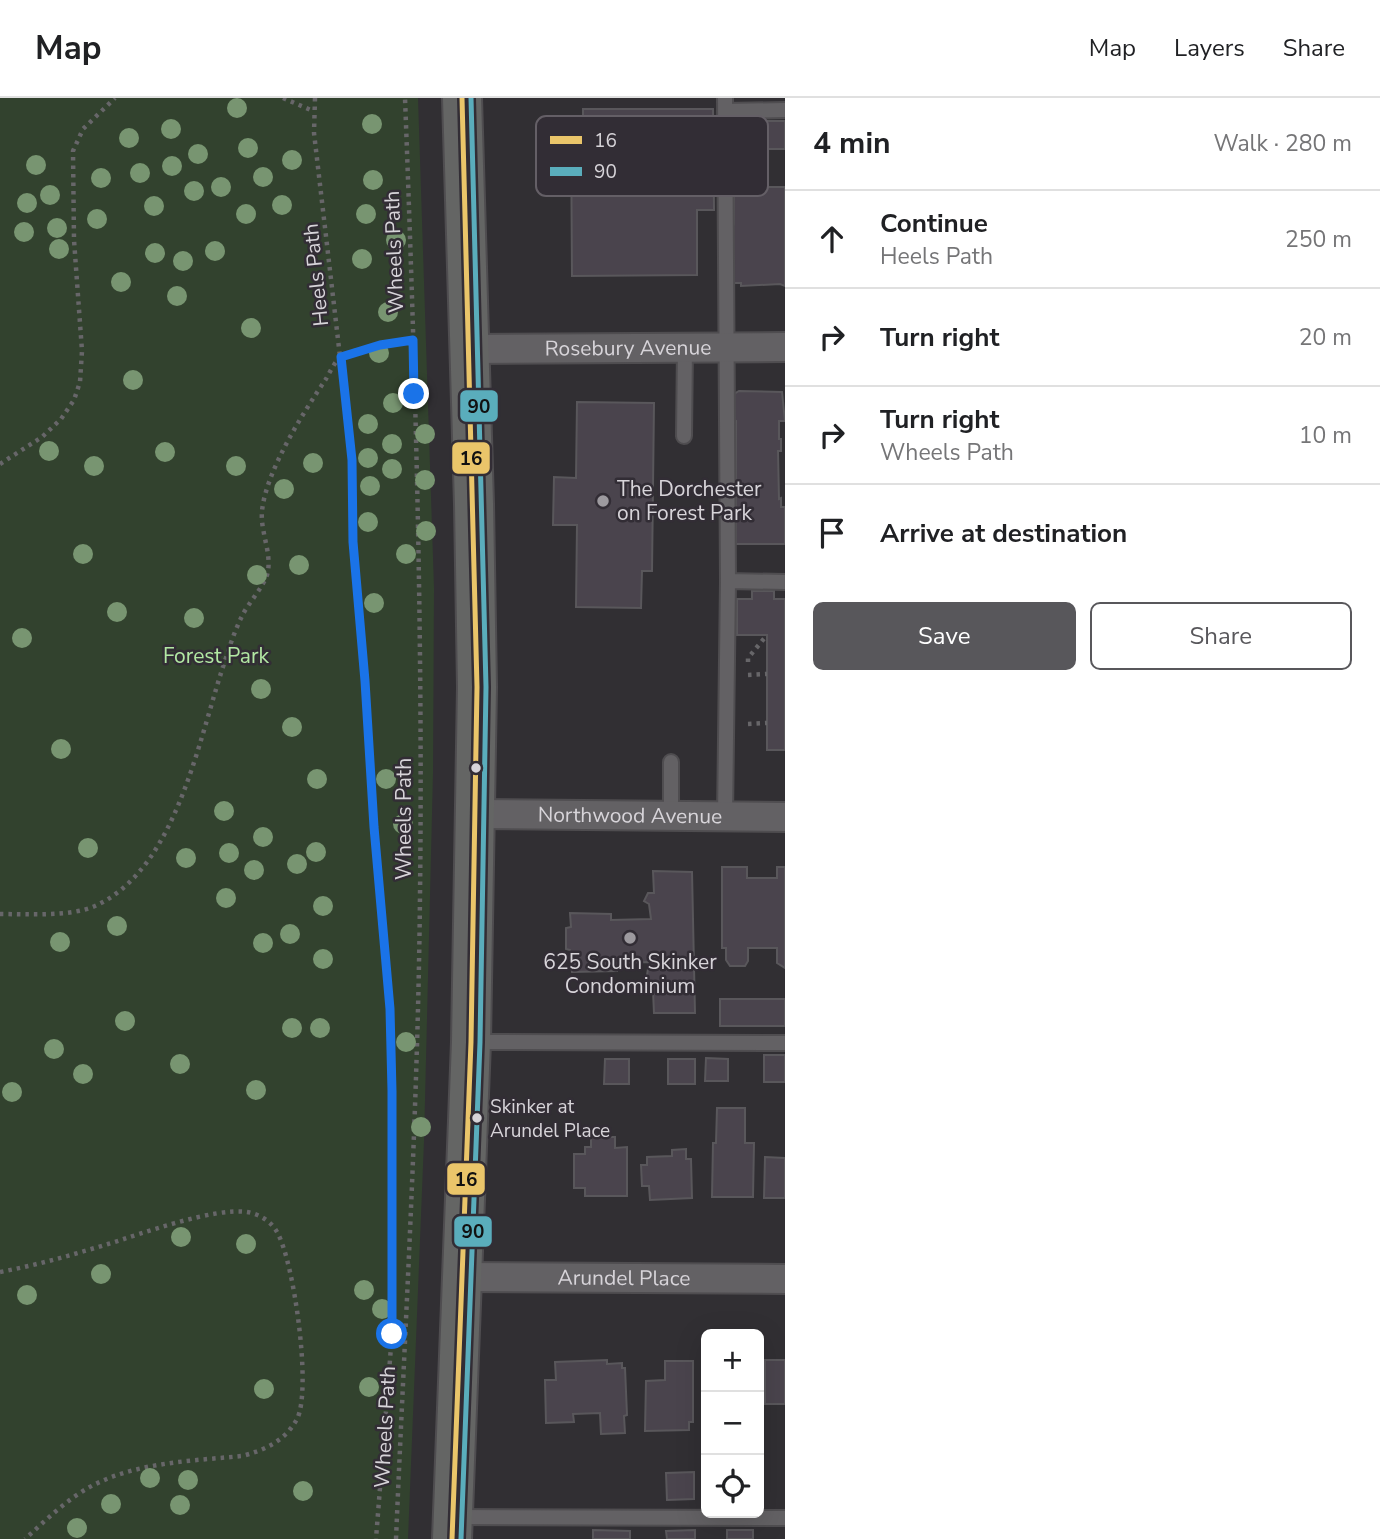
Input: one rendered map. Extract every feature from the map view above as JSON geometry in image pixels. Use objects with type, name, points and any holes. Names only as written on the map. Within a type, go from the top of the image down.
[{"type":"main road","points":[[452,1528],[471,1042],[476,814],[477,660],[462,98]]},
{"type":"street","name":"Rosebury Avenue","points":[[470,349],[785,347]]},
{"type":"street","name":"Northwood Avenue","points":[[476,814],[785,817]]},
{"type":"street","name":"Arundel Place","points":[[461,1277],[785,1279]]},
{"type":"lane","points":[[725,104],[785,110]]},
{"type":"lane","points":[[725,196],[728,581],[725,817]]},
{"type":"lane","points":[[684,436],[685,347]]},
{"type":"lane","points":[[728,581],[785,582]]},
{"type":"lane","points":[[671,762],[671,816]]},
{"type":"lane","points":[[471,1042],[785,1043]]},
{"type":"lane","points":[[452,1528],[785,1518]]},
{"type":"path","points":[[0,464],[42,437],[61,419],[74,400],[80,382],[82,351],[75,253],[73,151],[83,129],[115,98]]},
{"type":"path","points":[[283,98],[313,111]]},
{"type":"path","name":"Heels Path","points":[[315,98],[313,111],[352,460],[353,542],[390,1009],[392,1334],[376,1539]]},
{"type":"path","name":"Wheels Path","points":[[396,1539],[409,1252],[420,896],[419,606],[405,98]]},
{"type":"path","points":[[0,914],[69,912],[94,906],[132,880],[165,834],[179,805],[227,655],[243,615],[267,574],[262,514],[270,480],[307,406],[341,357],[380,345],[413,340]]},
{"type":"path","points":[[748,687],[748,658],[767,635]]},
{"type":"path","points":[[748,675],[767,674]]},
{"type":"path","points":[[748,711],[748,736]]},
{"type":"path","points":[[748,723],[767,723]]},
{"type":"path","points":[[0,1272],[55,1260],[187,1221],[218,1214],[246,1212],[264,1217],[276,1230],[286,1253],[300,1348],[302,1405],[290,1430],[277,1443],[242,1456],[124,1472],[101,1481],[75,1497],[25,1539]]},
{"type":"green space","name":"Forest Park","points":[[0,98],[418,98],[434,588],[433,773],[424,1141],[408,1539],[0,1539]]},
{"type":"building","points":[[583,109],[713,109],[713,116],[583,116]]},
{"type":"building","points":[[768,121],[785,121],[785,149],[768,149]]},
{"type":"building","points":[[768,187],[785,187],[785,286],[741,286],[741,283],[733,283],[734,196],[768,196]]},
{"type":"building","points":[[571,196],[714,196],[714,210],[697,210],[697,275],[572,276]]},
{"type":"building","points":[[739,391],[782,392],[785,421],[779,421],[781,451],[778,451],[779,499],[781,498],[781,507],[785,507],[785,544],[736,544],[736,421],[727,422],[734,394]]},
{"type":"building","name":"The Dorchester on Forest Park","points":[[577,402],[654,403],[652,571],[642,571],[641,608],[576,607],[577,525],[553,525],[554,477],[576,478]]},
{"type":"building","points":[[752,591],[774,591],[774,599],[785,599],[785,750],[767,750],[767,635],[737,635],[737,599],[752,599]]},
{"type":"building","points":[[722,867],[747,867],[747,878],[777,878],[777,867],[785,867],[785,968],[777,963],[777,948],[748,948],[748,961],[745,966],[730,966],[726,960],[726,948],[722,948]]},
{"type":"building","name":"625 South Skinker Condominium","points":[[653,871],[692,872],[695,1013],[654,1013],[653,991],[646,982],[649,962],[617,963],[617,971],[572,972],[570,950],[566,949],[566,928],[571,927],[570,913],[611,914],[611,920],[651,919],[649,904],[644,901],[648,893],[654,893]]},
{"type":"building","points":[[720,999],[785,999],[785,1026],[720,1026]]},
{"type":"building","points":[[764,1055],[785,1055],[785,1082],[764,1082]]},
{"type":"building","points":[[706,1058],[728,1059],[728,1081],[705,1081]]},
{"type":"building","points":[[605,1059],[629,1059],[629,1084],[604,1084]]},
{"type":"building","points":[[668,1059],[695,1059],[695,1084],[668,1084]]},
{"type":"building","points":[[717,1108],[745,1108],[745,1143],[754,1143],[753,1197],[712,1197]]},
{"type":"building","points":[[591,1137],[615,1137],[615,1148],[627,1147],[627,1196],[585,1196],[585,1188],[574,1188],[574,1154],[585,1154],[585,1147],[591,1147]]},
{"type":"building","points":[[686,1149],[686,1159],[691,1159],[692,1198],[650,1200],[649,1186],[642,1186],[641,1165],[647,1165],[647,1157],[672,1156],[672,1150]]},
{"type":"building","points":[[765,1157],[785,1158],[785,1198],[764,1198]]},
{"type":"building","points":[[607,1360],[607,1364],[622,1363],[622,1368],[625,1368],[625,1433],[601,1434],[600,1413],[573,1414],[574,1422],[546,1423],[545,1380],[556,1380],[555,1362]]},
{"type":"building","points":[[765,1360],[785,1360],[785,1404],[765,1404]]},
{"type":"building","points":[[665,1361],[693,1361],[693,1422],[689,1422],[689,1430],[645,1431],[646,1381],[665,1380]]},
{"type":"building","points":[[694,1472],[694,1499],[667,1500],[666,1473]]},
{"type":"building","points":[[593,1530],[630,1531],[630,1539],[593,1539]]},
{"type":"building","points":[[695,1530],[695,1539],[667,1539],[666,1531]]},
{"type":"building","points":[[727,1530],[753,1530],[753,1539],[727,1539]]},
{"type":"transit line","name":"16","points":[[452,1539],[471,1042],[477,687],[462,98]]},
{"type":"transit line","name":"90","points":[[461,1539],[480,1042],[486,687],[471,98]]},
{"type":"place","name":"The Dorchester on Forest Park","points":[[603,501]]},
{"type":"place","name":"625 South Skinker Condominium","points":[[630,938]]},
{"type":"place","name":"Skinker at Arundel Place","points":[[477,1118]]},
{"type":"route","points":[[392,1334],[390,1009],[353,542],[352,460],[341,357],[380,345],[413,340],[414,394]]}]
